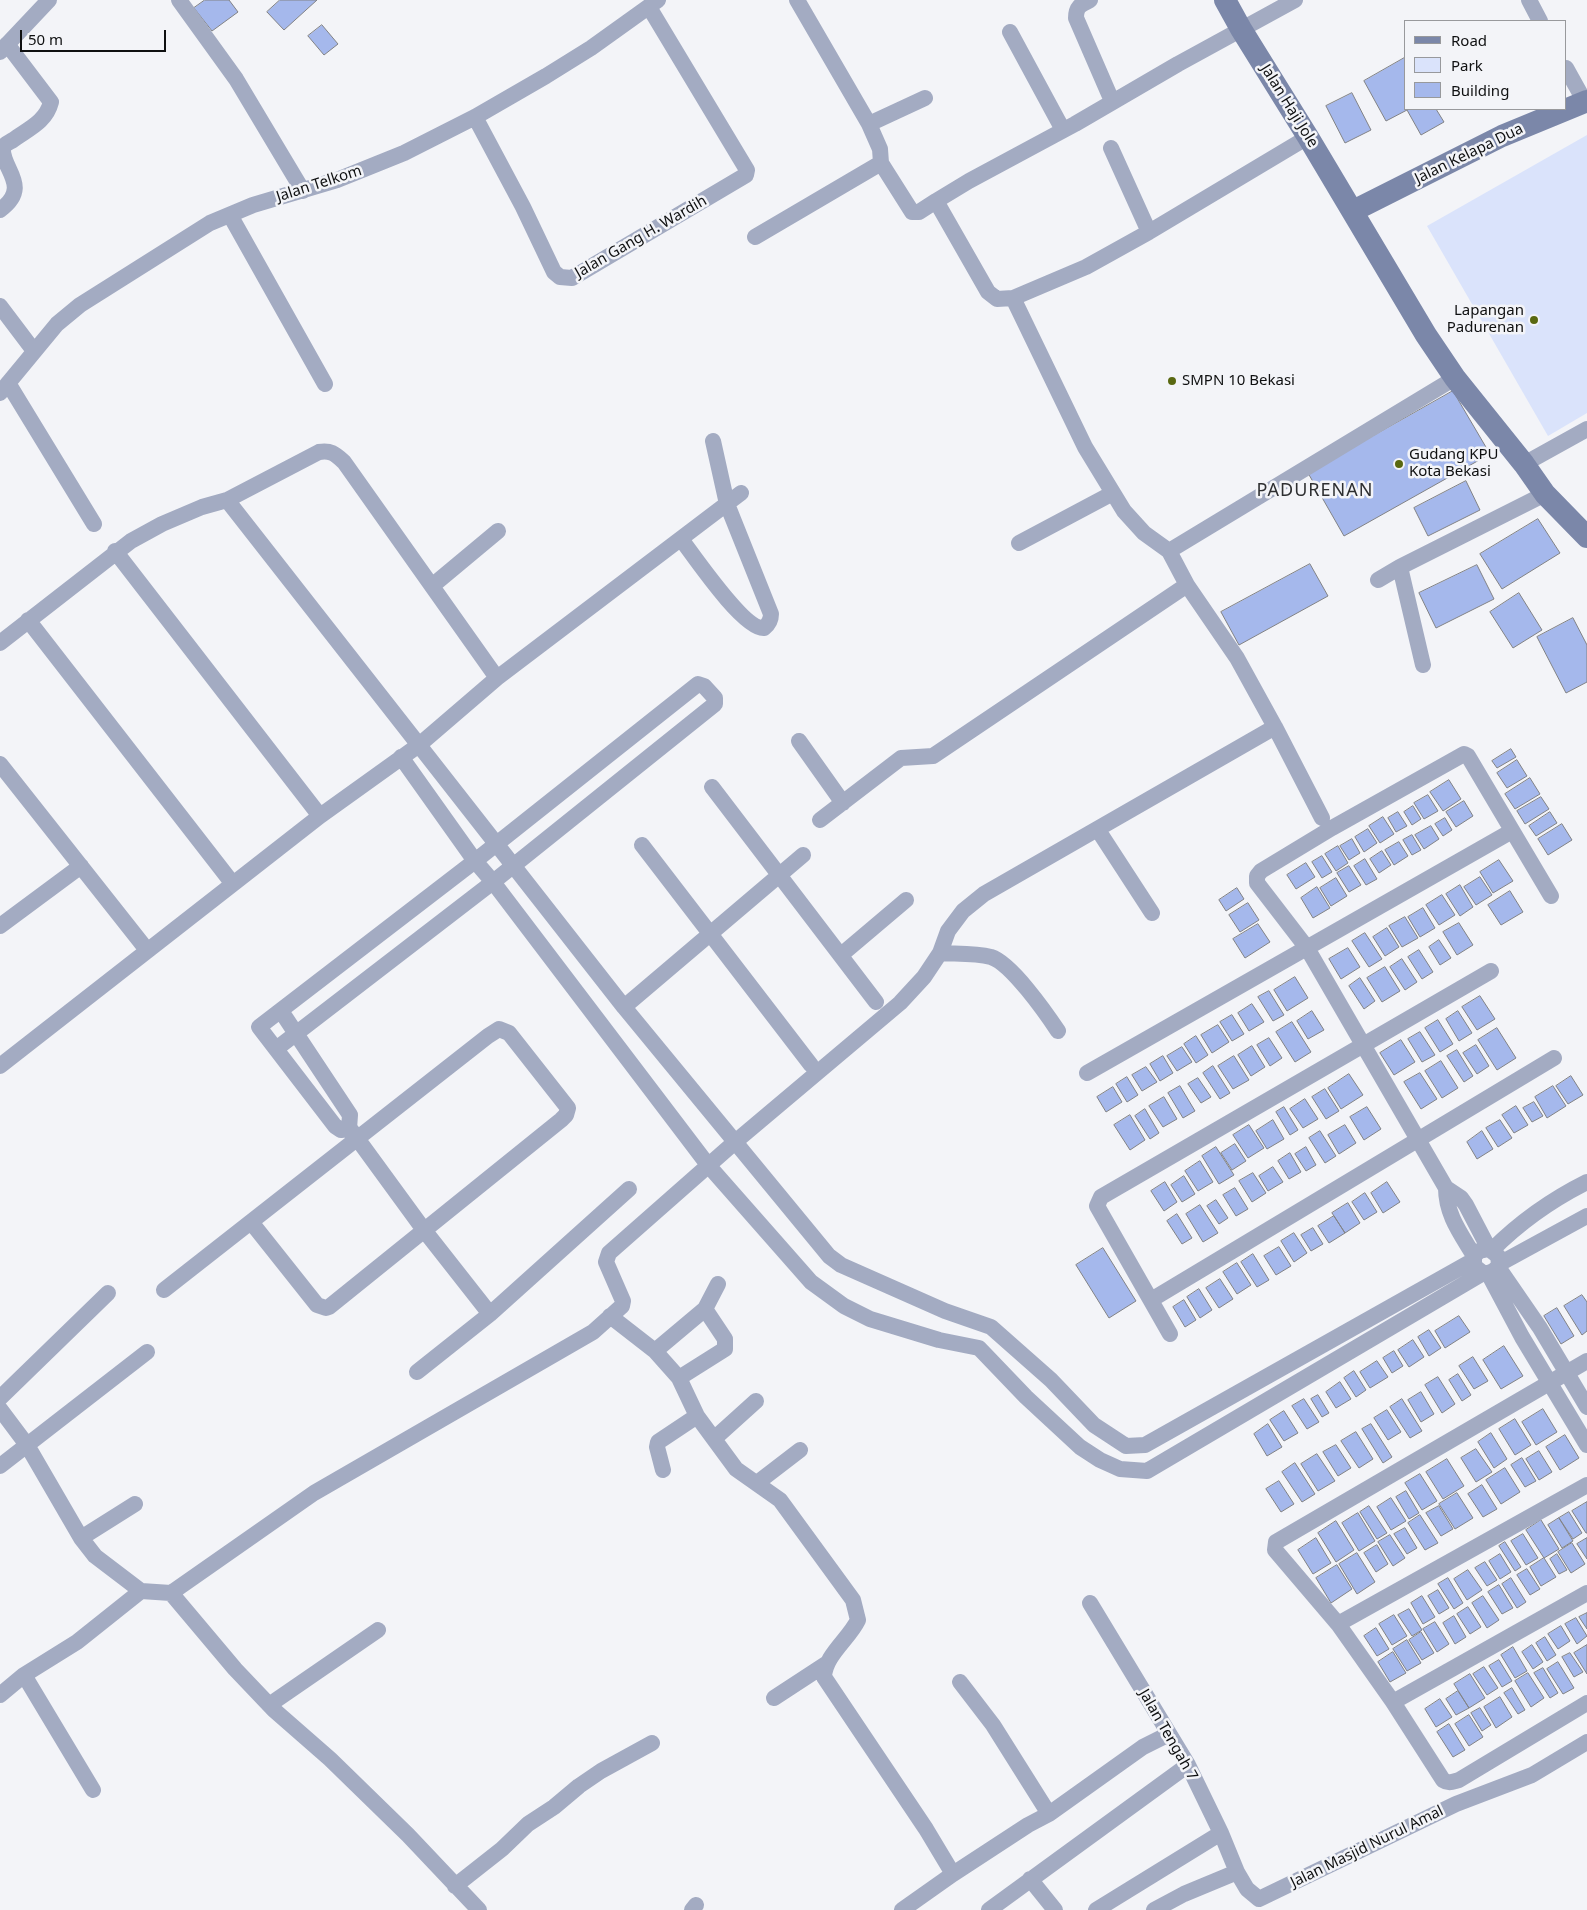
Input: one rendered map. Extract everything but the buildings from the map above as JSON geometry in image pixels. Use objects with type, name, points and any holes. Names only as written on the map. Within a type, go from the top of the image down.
[{"type":"main road","name":"Jalan Haji Jole","points":[[1225,0],[1241,30],[1308,137],[1426,334],[1455,378],[1524,464],[1545,494],[1587,537]]},
{"type":"main road","name":"Jalan Kelapa Dua","points":[[1567,109],[1586,101]]},
{"type":"main road","name":"Jalan Kelapa Dua","points":[[1353,211],[1502,136],[1564,110]]},
{"type":"street","points":[[0,210],[11,200],[13,190],[1,156],[4,146],[41,120],[48,113],[51,102],[4,48],[48,0]]},
{"type":"street","points":[[179,0],[236,79],[303,191]]},
{"type":"street","points":[[796,0],[869,124],[880,149],[881,163],[912,212],[919,212],[969,180],[1063,130],[1295,0]]},
{"type":"street","points":[[1090,0],[1080,5],[1076,10],[1076,18],[1112,101]]},
{"type":"street","points":[[1529,0],[1539,20]]},
{"type":"street","name":"Jalan Telkom","points":[[4,388],[57,324],[80,305],[210,223],[253,205],[337,180],[404,153],[475,117],[591,48],[653,3]]},
{"type":"street","name":"Jalan Gang H. Wardih","points":[[475,117],[523,207],[554,272],[560,277],[572,278],[748,173],[653,3]]},
{"type":"street","points":[[1010,32],[1063,130]]},
{"type":"street","points":[[1567,70],[1586,101]]},
{"type":"street","points":[[869,124],[925,98]]},
{"type":"street","points":[[936,201],[988,292],[997,299],[1013,298],[1086,267],[1150,232],[1308,137]]},
{"type":"street","points":[[1112,148],[1150,232]]},
{"type":"street","points":[[755,237],[881,163]]},
{"type":"street","points":[[230,215],[325,384]]},
{"type":"street","points":[[1013,298],[1085,447],[1124,510],[1144,533],[1169,550],[1187,585],[1236,658],[1275,727],[1322,818]]},
{"type":"street","points":[[0,306],[34,351]]},
{"type":"street","points":[[1169,550],[1455,378]]},
{"type":"street","points":[[4,388],[94,524]]},
{"type":"street","points":[[1524,464],[1587,428]]},
{"type":"street","points":[[681,539],[734,607],[757,627],[764,628],[771,619],[771,614],[727,504],[713,441]]},
{"type":"street","points":[[0,643],[115,551],[162,524],[202,507],[227,500],[319,452],[328,450],[344,462],[497,678]]},
{"type":"street","points":[[1019,542],[1113,492]]},
{"type":"street","points":[[0,1066],[320,816],[419,745],[497,678],[741,493]]},
{"type":"street","points":[[1378,580],[1545,494]]},
{"type":"street","points":[[227,500],[624,1007],[829,1256],[841,1265],[945,1312],[991,1327],[1052,1380],[1094,1424],[1126,1446],[1145,1445],[1487,1261],[1587,1216]]},
{"type":"street","points":[[432,586],[498,531]]},
{"type":"street","points":[[115,551],[320,816]]},
{"type":"street","points":[[1400,567],[1423,665]]},
{"type":"street","points":[[820,820],[902,758],[933,756],[1187,585]]},
{"type":"street","points":[[28,620],[233,884]]},
{"type":"street","points":[[276,1049],[493,882],[715,704],[715,698],[701,684],[698,684],[475,861],[259,1027],[335,1126],[353,1134]]},
{"type":"street","points":[[0,1409],[27,1445],[81,1538],[95,1556],[141,1592],[171,1593],[314,1493],[593,1332],[622,1306],[623,1302],[606,1262],[609,1253],[708,1165],[900,1003],[924,977],[940,953],[948,932],[963,911],[984,894],[1275,727]]},
{"type":"street","points":[[798,741],[843,803]]},
{"type":"street","points":[[1551,896],[1468,756],[1464,754],[1340,824],[1262,870],[1257,876],[1258,883],[1307,948],[1446,1188],[1461,1198],[1466,1205],[1487,1261],[1550,1384],[1587,1445]]},
{"type":"street","points":[[402,757],[475,861],[493,882],[708,1165],[811,1282],[825,1294],[870,1319],[939,1340],[979,1348],[1026,1397],[1080,1447],[1100,1460],[1120,1468],[1146,1471],[1487,1261],[1510,1232],[1568,1191],[1587,1182]]},
{"type":"street","points":[[0,764],[6,783],[81,866],[147,950]]},
{"type":"street","points":[[712,787],[876,1002]]},
{"type":"street","points":[[1098,830],[1152,913]]},
{"type":"street","points":[[1087,1073],[1512,831]]},
{"type":"street","points":[[642,844],[811,1065]]},
{"type":"street","points":[[624,1007],[803,855]]},
{"type":"street","points":[[0,926],[81,866]]},
{"type":"street","points":[[840,955],[906,900]]},
{"type":"street","points":[[940,953],[983,956],[998,960],[1044,1010],[1058,1031]]},
{"type":"street","points":[[1170,1334],[1097,1206],[1101,1197],[1491,971]]},
{"type":"street","points":[[281,1011],[350,1115],[353,1134],[424,1230],[490,1314]]},
{"type":"street","points":[[164,1290],[251,1222],[353,1134],[499,1029],[510,1033],[568,1108],[566,1115],[561,1120],[332,1306],[326,1308],[317,1305],[251,1222]]},
{"type":"street","points":[[290,1068],[311,1055]]},
{"type":"street","points":[[1151,1300],[1554,1058]]},
{"type":"street","points":[[417,1372],[490,1314],[629,1189]]},
{"type":"street","points":[[1487,1261],[1540,1328],[1587,1407]]},
{"type":"street","points":[[655,1351],[705,1309],[718,1284]]},
{"type":"street","points":[[0,1398],[108,1293]]},
{"type":"street","points":[[679,1378],[725,1349],[725,1339],[705,1309]]},
{"type":"street","points":[[610,1316],[655,1351],[679,1378],[697,1416],[736,1469],[780,1500],[852,1600],[858,1620],[853,1630],[826,1664],[774,1698]]},
{"type":"street","points":[[979,1348],[991,1327]]},
{"type":"street","points":[[0,1466],[147,1352]]},
{"type":"street","points":[[1587,1361],[1276,1542],[1275,1550],[1338,1624],[1393,1702],[1443,1780],[1450,1783],[1587,1703]]},
{"type":"street","points":[[714,1438],[756,1400]]},
{"type":"street","points":[[663,1470],[658,1442],[697,1416]]},
{"type":"street","points":[[757,1483],[800,1450]]},
{"type":"street","points":[[1338,1624],[1587,1485]]},
{"type":"street","points":[[81,1538],[136,1504]]},
{"type":"street","points":[[0,1694],[24,1675],[77,1642],[141,1592]]},
{"type":"street","points":[[171,1593],[234,1669],[269,1705],[330,1759],[408,1835],[480,1910]]},
{"type":"street","points":[[1393,1702],[1587,1593]]},
{"type":"street","name":"Jalan Tengah 7","points":[[1090,1603],[1188,1765],[1221,1833],[1237,1872]]},
{"type":"street","points":[[269,1705],[378,1630]]},
{"type":"street","points":[[826,1664],[824,1677],[926,1829],[953,1874]]},
{"type":"street","points":[[24,1675],[93,1790]]},
{"type":"street","points":[[960,1682],[994,1725],[1049,1814]]},
{"type":"street","points":[[902,1910],[1028,1825],[1049,1814],[1137,1752],[1169,1734]]},
{"type":"street","name":"Jalan Masjid Nurul Amal","points":[[1237,1872],[1246,1889],[1261,1904],[1456,1804],[1532,1775],[1587,1742]]},
{"type":"street","points":[[455,1886],[502,1849],[528,1824],[554,1807],[579,1786],[652,1743]]},
{"type":"street","points":[[989,1910],[1188,1765]]},
{"type":"street","points":[[1096,1910],[1221,1833]]},
{"type":"street","points":[[1154,1910],[1184,1894],[1237,1872]]},
{"type":"street","points":[[1030,1879],[1055,1910]]},
{"type":"green space","name":"Lapangan Padurenan","points":[[1587,135],[1587,413],[1548,436],[1427,226]]},
{"type":"place","name":"Lapangan Padurenan","points":[[1534,320]]},
{"type":"place","name":"SMPN 10 Bekasi","points":[[1172,381]]},
{"type":"place","name":"Gudang KPU Kota Bekasi","points":[[1399,464]]},
{"type":"district","name":"PADURENAN","points":[[1315,491]]}]
